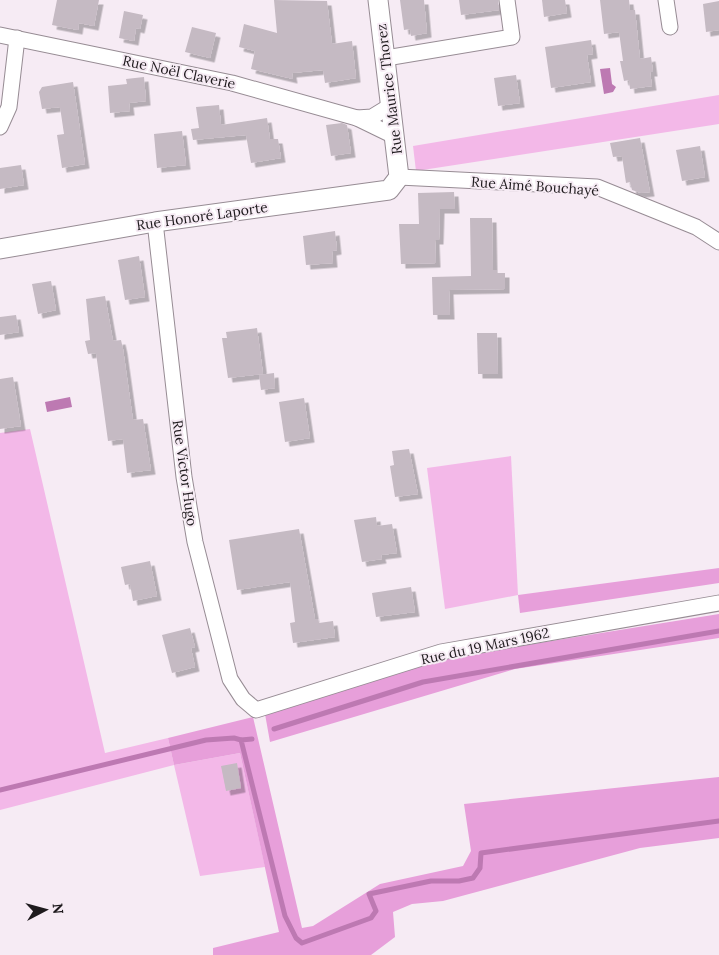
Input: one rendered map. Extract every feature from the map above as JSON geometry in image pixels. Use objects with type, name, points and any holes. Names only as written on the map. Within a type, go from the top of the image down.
[{"type":"street","name":"Rue Maurice Thorez","points":[[378,0],[399,177]]},
{"type":"street","points":[[386,58],[512,37],[507,0]]},
{"type":"street","points":[[666,0],[670,27]]},
{"type":"street","name":"Rue Noël Claverie","points":[[0,35],[232,83],[357,118],[394,136]]},
{"type":"street","points":[[0,127],[9,107],[18,38]]},
{"type":"street","points":[[357,118],[372,117],[390,106]]},
{"type":"street","name":"Rue Honoré Laporte","points":[[0,250],[155,222],[389,190],[399,177]]},
{"type":"street","name":"Rue Aimé Bouchayé","points":[[399,177],[597,187],[696,227],[719,242]]},
{"type":"street","name":"Rue Victor Hugo","points":[[155,222],[184,477],[195,542],[230,679],[243,699],[256,710]]},
{"type":"street","name":"Rue du 19 Mars 1962","points":[[256,710],[441,652],[719,603]]},
{"type":"shaded area","points":[[610,68],[612,84],[616,87],[613,92],[604,94],[600,69]]},
{"type":"shaded area","points":[[719,95],[719,124],[416,171],[413,146]]},
{"type":"shaded area","points":[[70,397],[72,407],[47,412],[45,402]]},
{"type":"shaded area","points":[[30,429],[105,753],[168,738],[174,765],[0,810],[0,433]]},
{"type":"shaded area","points":[[511,456],[518,595],[445,609],[427,468]]},
{"type":"shaded area","points":[[719,568],[719,583],[520,613],[518,595]]},
{"type":"shaded area","points":[[719,614],[719,638],[515,669],[270,742],[265,714],[445,658]]},
{"type":"shaded area","points":[[253,717],[302,928],[313,926],[380,884],[463,866],[471,851],[464,804],[719,777],[719,838],[640,848],[443,901],[412,904],[393,912],[395,937],[371,955],[213,955],[213,948],[279,932],[240,753],[174,765],[168,738]]},
{"type":"shaded area","points":[[240,753],[265,867],[200,876],[174,765]]},
{"type":"building","points":[[57,0],[99,0],[94,26],[79,23],[78,30],[52,25]]},
{"type":"building","points":[[274,0],[327,1],[332,44],[352,41],[356,78],[325,83],[323,70],[292,73],[293,79],[251,69],[255,51],[239,47],[244,24],[277,33]]},
{"type":"building","points":[[400,0],[424,0],[427,33],[411,36],[410,29],[404,30]]},
{"type":"building","points":[[459,0],[498,0],[499,10],[461,15]]},
{"type":"building","points":[[542,0],[565,0],[567,13],[544,17]]},
{"type":"building","points":[[600,0],[629,0],[630,10],[635,10],[640,59],[651,57],[653,72],[650,72],[652,86],[630,89],[629,80],[624,81],[620,61],[623,61],[619,32],[604,34]]},
{"type":"building","points":[[719,1],[719,30],[706,32],[703,4]]},
{"type":"building","points":[[124,11],[143,15],[140,29],[136,28],[134,41],[119,38]]},
{"type":"building","points":[[192,27],[216,33],[210,58],[185,52]]},
{"type":"building","points":[[591,40],[593,54],[587,55],[591,82],[551,88],[545,47]]},
{"type":"building","points":[[516,75],[520,103],[498,106],[494,78]]},
{"type":"building","points":[[144,77],[146,101],[129,103],[130,111],[110,113],[108,86],[127,84],[126,79]]},
{"type":"building","points":[[73,82],[85,164],[62,168],[57,135],[64,134],[60,107],[42,109],[39,92],[42,87]]},
{"type":"building","points":[[219,105],[221,125],[267,118],[270,139],[278,139],[281,158],[251,163],[246,135],[193,140],[191,129],[199,128],[196,107]]},
{"type":"building","points":[[342,123],[347,125],[351,153],[331,156],[326,125]]},
{"type":"building","points":[[182,131],[186,165],[157,168],[154,134]]},
{"type":"building","points":[[640,138],[650,192],[641,193],[632,190],[630,182],[626,183],[622,156],[613,157],[610,143]]},
{"type":"building","points":[[700,146],[705,177],[682,181],[676,150]]},
{"type":"building","points":[[21,165],[24,185],[0,189],[0,168]]},
{"type":"building","points":[[454,192],[455,209],[440,209],[439,240],[435,240],[436,263],[401,264],[399,224],[419,224],[418,193]]},
{"type":"building","points":[[470,218],[492,218],[493,270],[497,270],[497,273],[505,273],[505,289],[449,290],[450,315],[433,315],[432,277],[471,276]]},
{"type":"building","points":[[335,231],[337,250],[332,251],[333,263],[306,265],[303,236]]},
{"type":"building","points":[[139,256],[145,297],[125,300],[118,260]]},
{"type":"building","points":[[51,281],[56,310],[38,314],[32,284]]},
{"type":"building","points":[[105,296],[113,341],[121,340],[133,420],[143,419],[151,470],[127,473],[123,439],[108,441],[96,353],[88,354],[85,341],[90,340],[86,299]]},
{"type":"building","points":[[16,315],[19,332],[0,335],[0,317]]},
{"type":"building","points":[[257,328],[263,374],[228,378],[222,338],[227,338],[226,332]]},
{"type":"building","points":[[477,333],[497,333],[498,374],[478,374]]},
{"type":"building","points":[[274,373],[275,388],[261,390],[259,375]]},
{"type":"building","points":[[13,377],[21,426],[0,429],[0,379]]},
{"type":"building","points":[[304,398],[310,438],[285,442],[279,402]]},
{"type":"building","points":[[409,449],[418,494],[395,497],[390,466],[394,465],[392,451]]},
{"type":"building","points":[[376,517],[377,526],[392,524],[397,553],[381,555],[382,559],[362,562],[354,520]]},
{"type":"building","points":[[299,529],[315,619],[318,619],[319,623],[333,621],[335,637],[293,643],[290,623],[295,622],[290,582],[237,590],[229,540]]},
{"type":"building","points":[[150,561],[157,596],[133,601],[130,584],[125,585],[121,567]]},
{"type":"building","points":[[411,587],[415,612],[376,617],[372,593]]},
{"type":"building","points":[[190,628],[195,647],[191,648],[195,667],[172,673],[162,635]]},
{"type":"building","points":[[237,763],[241,788],[226,791],[221,766]]},
{"type":"waterway","points":[[274,729],[423,682],[719,631]]},
{"type":"waterway","points":[[0,790],[206,740],[234,738],[241,740]]},
{"type":"waterway","points":[[252,739],[241,740],[285,916],[296,938],[302,943],[371,918],[376,911],[369,894],[431,881],[459,881],[473,878],[480,868],[481,853],[719,821]]}]
